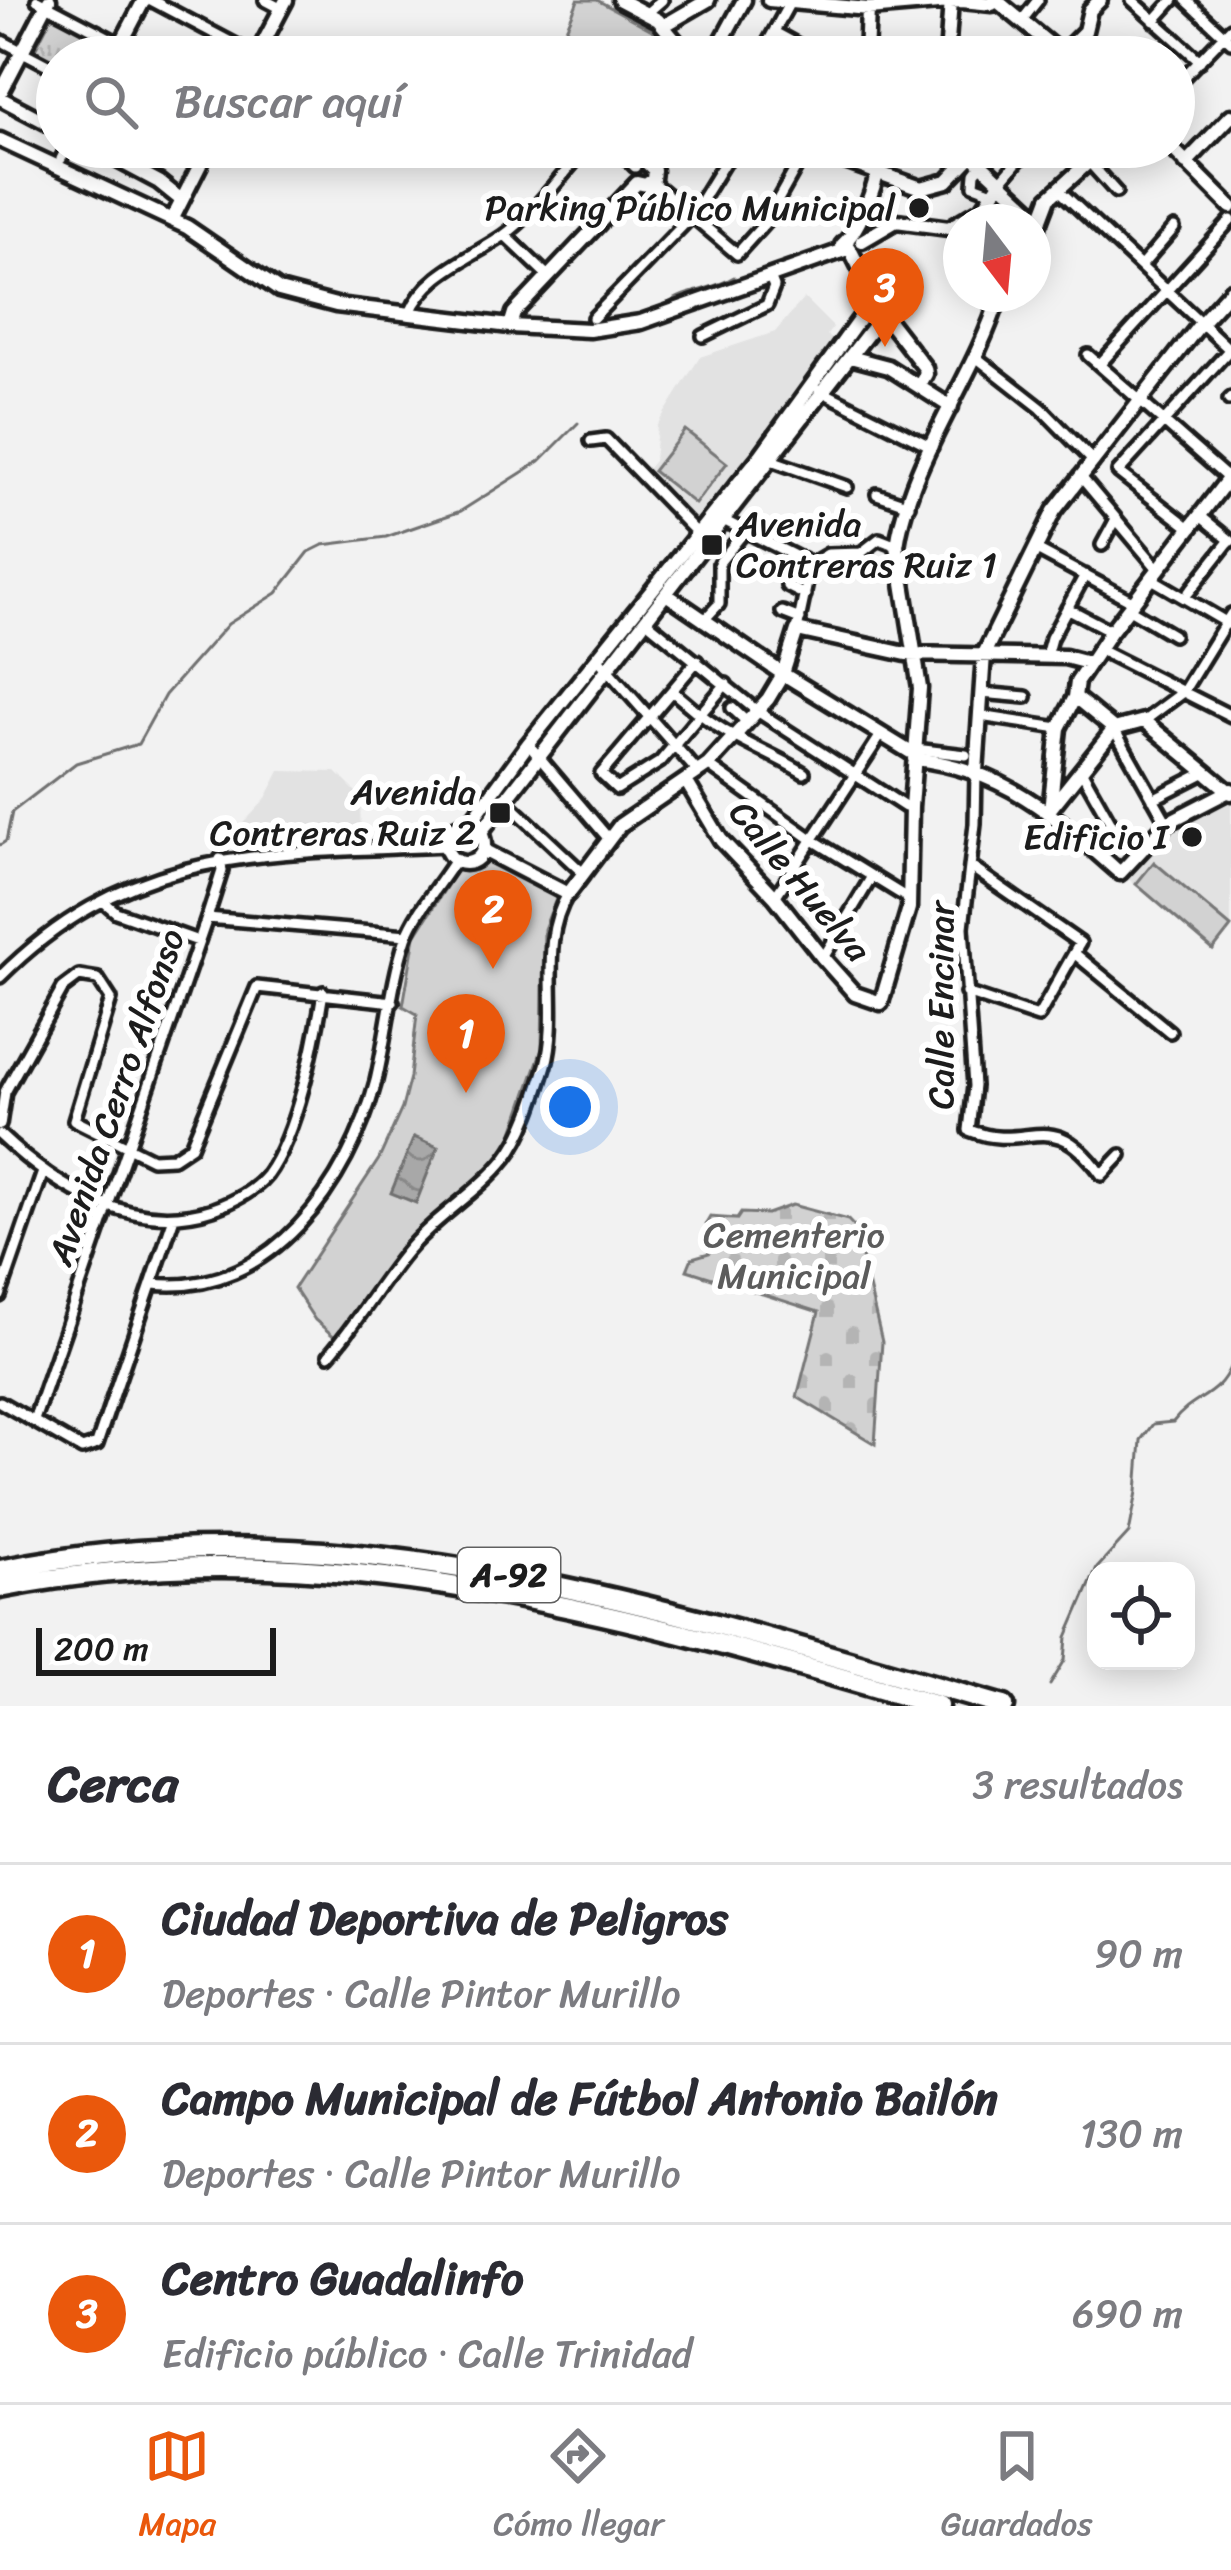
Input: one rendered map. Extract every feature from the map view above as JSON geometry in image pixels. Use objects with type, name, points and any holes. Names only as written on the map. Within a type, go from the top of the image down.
[{"type":"highway","name":"A-92","points":[[0,1570],[182,1548],[300,1549],[417,1560],[552,1583],[686,1615],[1004,1706]]},
{"type":"highway","name":"A-92","points":[[0,1588],[98,1573],[220,1565],[403,1577],[606,1614],[938,1706]]},
{"type":"street","points":[[126,36],[147,0],[218,36]]},
{"type":"street","points":[[266,0],[284,4],[267,36]]},
{"type":"street","points":[[620,0],[647,13],[671,36]]},
{"type":"street","points":[[647,13],[662,0]]},
{"type":"street","points":[[664,36],[708,0]]},
{"type":"street","points":[[724,36],[744,0]]},
{"type":"street","points":[[769,0],[870,4],[992,4],[996,0],[1041,36]]},
{"type":"street","points":[[1022,19],[1038,0]]},
{"type":"street","points":[[1082,36],[1090,10],[1100,0]]},
{"type":"street","points":[[1132,0],[1171,36]]},
{"type":"street","points":[[1154,21],[1173,0]]},
{"type":"street","points":[[1186,0],[1229,35],[1195,66]]},
{"type":"street","points":[[772,36],[784,1]]},
{"type":"street","points":[[948,36],[950,1]]},
{"type":"street","points":[[36,116],[0,96],[44,2],[96,36]]},
{"type":"street","points":[[868,36],[870,4]]},
{"type":"street","points":[[774,32],[781,36]]},
{"type":"street","points":[[0,40],[36,59]]},
{"type":"street","points":[[1195,57],[1200,61]]},
{"type":"street","points":[[1195,154],[1231,116]]},
{"type":"street","points":[[0,140],[36,157]]},
{"type":"street","points":[[61,168],[172,220],[279,290],[311,301],[561,330],[641,322],[770,277],[896,221],[943,226]]},
{"type":"street","points":[[133,168],[180,199]]},
{"type":"street","points":[[172,220],[196,168]]},
{"type":"street","points":[[410,314],[456,262],[505,235],[567,168]]},
{"type":"street","points":[[510,326],[514,313],[644,182],[654,170],[649,168]]},
{"type":"street","points":[[592,318],[691,217],[721,168]]},
{"type":"street","points":[[644,182],[736,254],[764,223],[796,168]]},
{"type":"street","points":[[872,168],[916,187],[931,188],[947,182],[960,168]]},
{"type":"street","points":[[982,168],[1020,204]]},
{"type":"street","points":[[986,204],[1013,168]]},
{"type":"street","points":[[1047,204],[1083,168]]},
{"type":"street","points":[[1094,168],[1116,192]]},
{"type":"street","points":[[1191,168],[1231,207]]},
{"type":"street","points":[[879,170],[853,244],[874,299],[925,368],[919,386]]},
{"type":"street","points":[[1059,190],[1230,349],[1118,472],[1190,528]]},
{"type":"street","points":[[154,211],[167,192]]},
{"type":"street","points":[[1100,364],[1231,220]]},
{"type":"street","points":[[1141,266],[1174,228]]},
{"type":"street","points":[[505,235],[549,277]]},
{"type":"street","points":[[703,336],[767,305],[774,287],[770,277]]},
{"type":"street","points":[[976,772],[984,655],[1054,511],[1231,290]]},
{"type":"street","points":[[819,390],[874,299]]},
{"type":"street","points":[[602,663],[674,746],[909,899],[910,807],[920,688],[897,546],[932,447],[977,358],[994,312]]},
{"type":"street","points":[[474,830],[533,749],[883,314]]},
{"type":"street","points":[[1050,810],[1059,728],[1088,663],[1230,478],[1088,355]]},
{"type":"street","points":[[850,356],[888,367],[951,407]]},
{"type":"street","points":[[977,358],[1041,408],[1094,462]]},
{"type":"street","points":[[1010,383],[1017,373]]},
{"type":"street","points":[[819,390],[932,447]]},
{"type":"street","points":[[591,441],[606,440],[698,533]]},
{"type":"street","points":[[766,458],[848,487]]},
{"type":"street","points":[[1050,810],[1114,729],[1144,721],[1183,692],[1229,620],[1155,575],[1082,477]]},
{"type":"street","points":[[877,494],[909,505]]},
{"type":"street","points":[[1190,592],[1230,540],[1199,515]]},
{"type":"street","points":[[602,663],[645,620],[698,533],[719,518]]},
{"type":"street","points":[[719,518],[811,564]]},
{"type":"street","points":[[1102,545],[1115,521]]},
{"type":"street","points":[[703,621],[719,604],[719,563],[744,532]]},
{"type":"street","points":[[328,1355],[358,1322],[407,1251],[506,1158],[518,1137],[546,1062],[553,1022],[552,935],[555,914],[568,894],[608,838],[632,814],[703,768],[752,716],[783,674],[811,564],[828,554],[861,553],[879,539],[897,546]]},
{"type":"street","points":[[1035,549],[1084,575],[1173,635]]},
{"type":"street","points":[[1046,656],[1084,575]]},
{"type":"street","points":[[787,586],[805,595]]},
{"type":"street","points":[[661,591],[783,674],[915,754],[976,772],[1050,810],[1120,873],[1167,823],[1230,792],[1144,721]]},
{"type":"street","points":[[1067,608],[1111,632]]},
{"type":"street","points":[[782,612],[798,624],[862,646],[915,654],[1046,656],[1088,663]]},
{"type":"street","points":[[645,620],[726,685],[752,716]]},
{"type":"street","points":[[1098,649],[1231,716]]},
{"type":"street","points":[[697,661],[601,774],[617,789],[659,762],[726,685]]},
{"type":"street","points":[[672,691],[731,739],[785,760],[804,773]]},
{"type":"street","points":[[981,693],[1026,697]]},
{"type":"street","points":[[1075,697],[1114,729],[1167,823]]},
{"type":"street","points":[[731,708],[910,807]]},
{"type":"street","points":[[980,716],[1059,728]]},
{"type":"street","points":[[775,897],[880,734]]},
{"type":"street","points":[[446,846],[453,830],[474,830],[503,798],[533,749]]},
{"type":"street","points":[[533,749],[608,838]]},
{"type":"street","points":[[915,754],[965,755]]},
{"type":"street","name":"Calle Encinar","points":[[976,772],[963,928],[974,1086],[969,1130],[1058,1135],[1081,1146],[1102,1175],[1121,1155]]},
{"type":"street","points":[[1082,772],[1117,834],[1138,854]]},
{"type":"street","points":[[1153,799],[1206,772]]},
{"type":"street","name":"Calle Huelva","points":[[686,781],[721,840],[855,994],[881,1003],[909,899]]},
{"type":"street","points":[[503,798],[583,873]]},
{"type":"street","points":[[474,830],[483,850],[568,894]]},
{"type":"street","points":[[0,977],[50,934],[103,901],[153,878],[220,860],[446,846]]},
{"type":"street","points":[[446,846],[455,860],[470,862],[483,850]]},
{"type":"street","name":"Avenida Cerro Alfonso","points":[[34,1420],[207,918],[222,871],[220,860]]},
{"type":"street","points":[[153,1283],[206,1284],[234,1274],[264,1258],[320,1199],[362,1125],[407,935],[455,860]]},
{"type":"street","points":[[966,993],[1038,1017],[1080,944],[971,867]]},
{"type":"street","points":[[823,958],[872,878]]},
{"type":"street","points":[[103,901],[116,912],[198,940]]},
{"type":"street","points":[[207,918],[407,935]]},
{"type":"street","points":[[1074,952],[1170,1032]]},
{"type":"street","points":[[0,1125],[5,1092],[72,979],[86,975],[103,982],[111,999],[74,1120],[152,1159],[164,1160],[191,1146],[257,987],[393,1002]]},
{"type":"street","points":[[0,1135],[43,1172],[108,1207],[142,1216],[174,1217],[230,1202],[256,1186],[272,1167],[310,1066],[323,992]]},
{"type":"street","points":[[0,1296],[43,1172]]},
{"type":"street","points":[[0,1402],[82,1449],[91,1448],[100,1438],[174,1217]]},
{"type":"shaded area","points":[[804,298],[833,327],[827,335],[838,344],[697,527],[642,475],[654,461],[657,425],[700,357],[775,332]]},
{"type":"shaded area","points":[[280,771],[336,772],[360,796],[361,840],[342,841],[335,836],[235,841],[234,833],[265,800]]},
{"type":"shaded area","points":[[1231,803],[1231,930],[1213,951],[1126,877],[1174,826]]},
{"type":"green space","points":[[578,0],[597,0],[661,35],[561,36]]},
{"type":"green space","points":[[53,14],[95,36],[42,36]]},
{"type":"green space","points":[[685,430],[727,463],[695,504],[653,471]]},
{"type":"green space","points":[[488,858],[554,891],[556,899],[544,929],[542,1049],[512,1135],[494,1163],[418,1231],[338,1340],[315,1320],[294,1288],[379,1159],[402,1108],[417,1014],[403,1006],[415,936],[457,870],[475,870]]},
{"type":"green space","points":[[1154,862],[1231,927],[1213,950],[1136,884]]},
{"type":"green space","name":"Cementerio Municipal","points":[[792,1205],[848,1220],[864,1237],[862,1257],[882,1342],[875,1444],[797,1397],[819,1312],[687,1270],[692,1258],[709,1253],[713,1245],[706,1224],[710,1217],[737,1219],[741,1213],[767,1214]]},
{"type":"water","points":[[414,1137],[438,1147],[416,1203],[391,1193]]},
{"type":"waterway","points":[[666,305],[734,277]]},
{"type":"waterway","points":[[0,845],[6,841],[12,812],[76,763],[138,744],[165,695],[228,624],[277,593],[309,552],[323,545],[386,537],[461,511],[540,461],[578,423]]},
{"type":"waterway","points":[[1050,1685],[1065,1660],[1067,1637],[1097,1568],[1129,1533],[1141,1440],[1153,1424],[1173,1422],[1212,1391],[1231,1365]]},
{"type":"place","name":"Parking Público Municipal","points":[[919,208]]},
{"type":"place","name":"Centro Guadalinfo","points":[[885,347]]},
{"type":"place","name":"Avenida Contreras Ruiz 1","points":[[712,545]]},
{"type":"place","name":"Avenida Contreras Ruiz 2","points":[[500,813]]},
{"type":"place","name":"Edificio I","points":[[1192,837]]},
{"type":"place","name":"Campo Municipal de Fútbol Antonio Bailón","points":[[493,969]]},
{"type":"place","name":"Ciudad Deportiva de Peligros","points":[[466,1093]]}]
